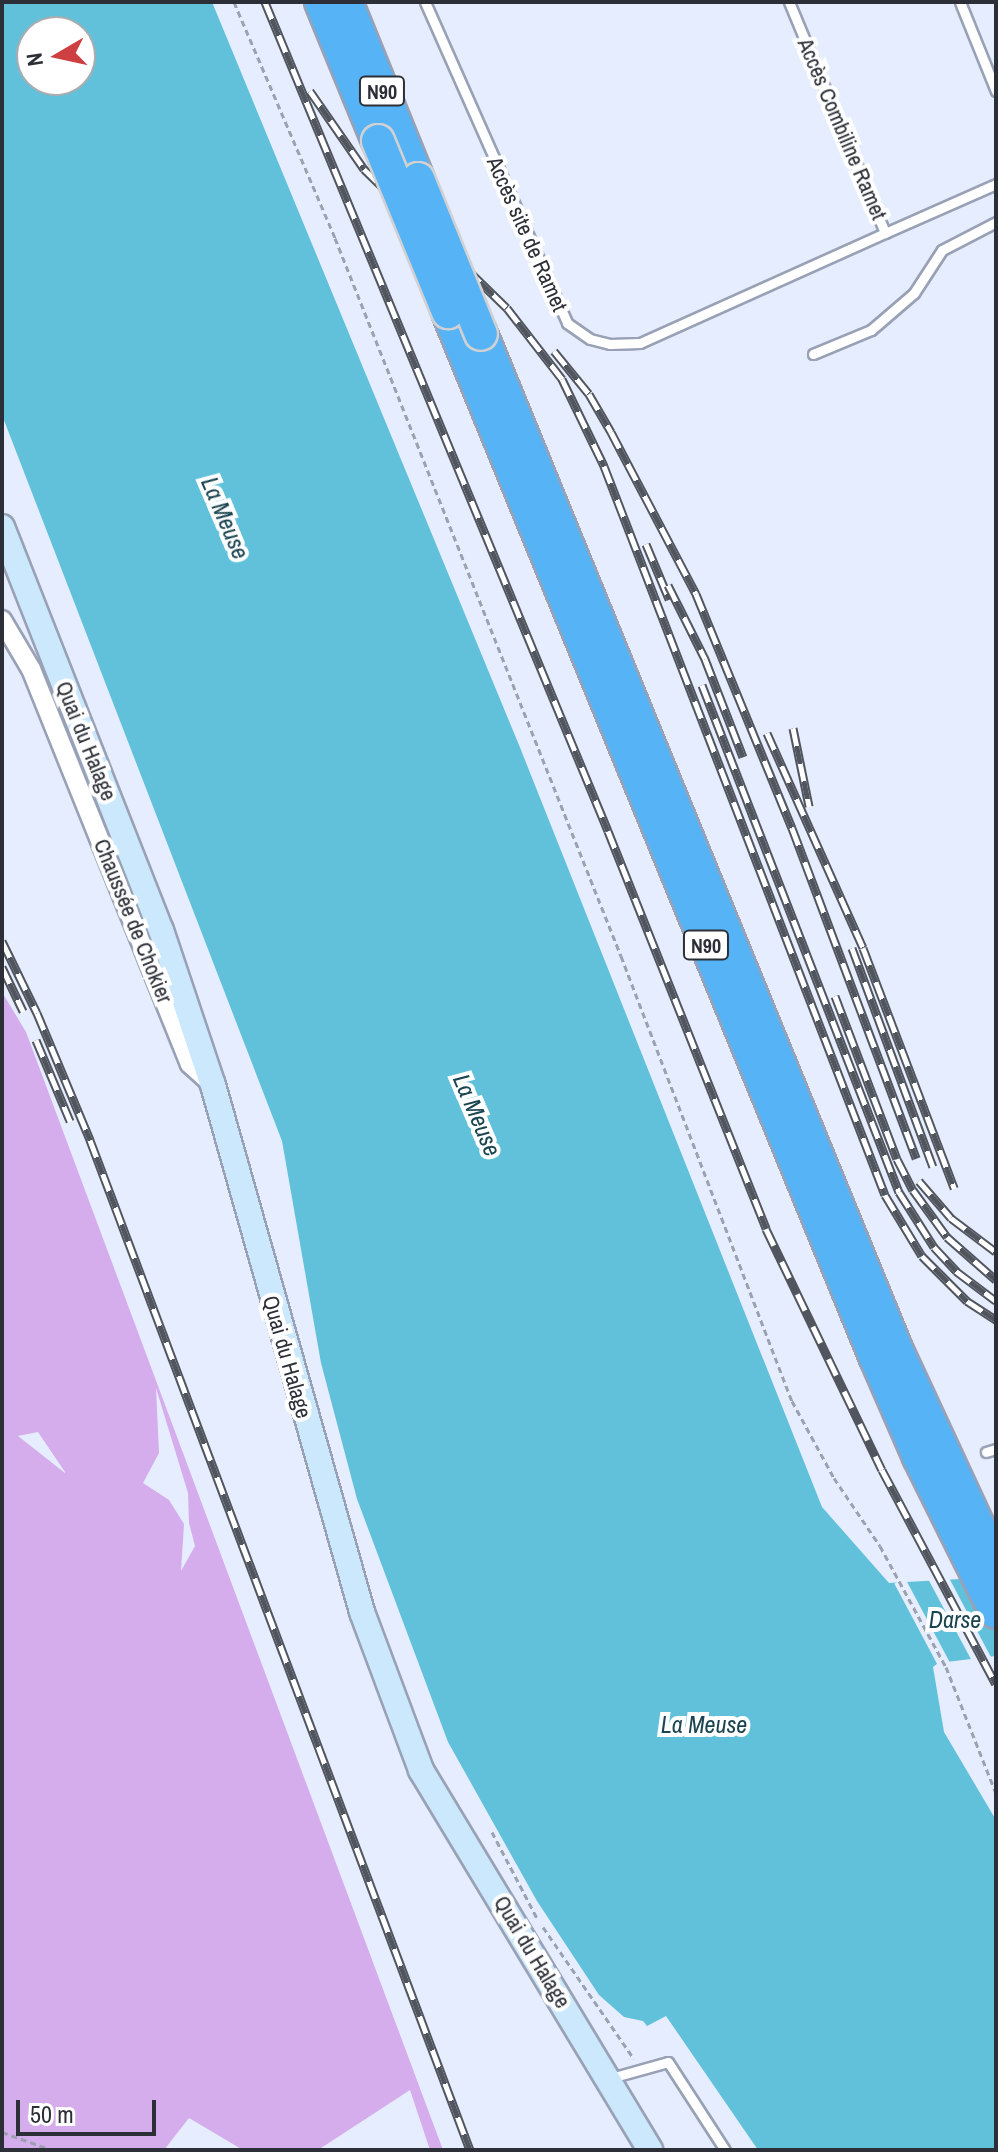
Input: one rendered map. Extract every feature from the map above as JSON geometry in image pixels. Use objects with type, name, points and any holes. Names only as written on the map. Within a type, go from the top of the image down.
[{"type":"highway","name":"N90","points":[[321,2],[876,1358],[985,1569]]},
{"type":"highway","name":"N90","points":[[346,2],[985,1569],[996,1612]]},
{"type":"main road","name":"Quai du Halage","points":[[2,527],[7,552],[161,930],[213,1085],[362,1612],[421,1770],[650,2150]]},
{"type":"street","name":"Chaussée de Chokier","points":[[2,620],[31,669],[190,1064],[213,1085]]},
{"type":"lane","name":"Accès site de Ramet","points":[[425,2],[567,323],[590,339],[610,344],[640,343],[885,233]]},
{"type":"lane","name":"Accès Combiline Ramet","points":[[789,2],[885,233],[996,184]]},
{"type":"lane","points":[[960,2],[996,91]]},
{"type":"lane","points":[[813,354],[871,330],[914,293],[942,250],[996,222]]},
{"type":"lane","points":[[607,2079],[668,2062],[725,2150]]},
{"type":"path","points":[[234,2],[335,238],[621,956],[792,1401],[834,1478],[899,1579],[946,1667],[996,1793]]},
{"type":"path","points":[[492,1832],[538,1921],[626,2044],[638,2068]]},
{"type":"path","points":[[2,2132],[52,2150]]},
{"type":"shaded area","points":[[2,992],[26,1032],[443,2150],[430,2150],[410,2090],[318,2150],[243,2150],[189,2118],[164,2150],[2,2150]],"holes":[[[156,1388],[188,1493],[189,1523],[195,1546],[181,1571],[184,1524],[169,1500],[143,1483],[159,1453]],[[38,1432],[65,1472],[65,1473],[18,1436]]]},
{"type":"water","name":"La Meuse","points":[[2,2],[212,2],[519,745],[822,1507],[889,1583],[996,1577],[996,1656],[938,1663],[933,1667],[944,1732],[996,1820],[996,2150],[758,2150],[666,2016],[647,2026],[643,2021],[624,2017],[599,1995],[537,1901],[448,1742],[357,1499],[321,1363],[282,1141],[2,415]]},
{"type":"pier","points":[[948,1576],[993,1661],[973,1663],[927,1577]]},
{"type":"pier","points":[[905,1578],[951,1665],[941,1671],[894,1584]]},
{"type":"railway","points":[[265,2],[608,831],[766,1229],[882,1470],[996,1684]]},
{"type":"railway","points":[[310,91],[364,169],[507,308],[562,379],[604,466],[885,1195],[922,1256],[967,1301],[996,1320]]},
{"type":"railway","points":[[554,351],[589,394],[696,594],[792,828],[916,1158]]},
{"type":"railway","points":[[646,544],[669,599]]},
{"type":"railway","points":[[668,585],[705,659],[743,757]]},
{"type":"railway","points":[[702,685],[899,1192],[934,1247],[956,1271],[996,1301]]},
{"type":"railway","points":[[793,728],[809,806]]},
{"type":"railway","points":[[767,733],[863,948],[954,1188]]},
{"type":"railway","points":[[2,941],[37,1013],[90,1140],[470,2150]]},
{"type":"railway","points":[[852,948],[933,1167]]},
{"type":"railway","points":[[2,967],[23,1011]]},
{"type":"railway","points":[[835,996],[897,1159],[913,1190],[947,1237],[996,1280]]},
{"type":"railway","points":[[36,1040],[70,1121]]},
{"type":"railway","points":[[919,1181],[951,1218],[996,1252]]},
{"type":"water label","name":"Darse","points":[[955,1620]]}]
